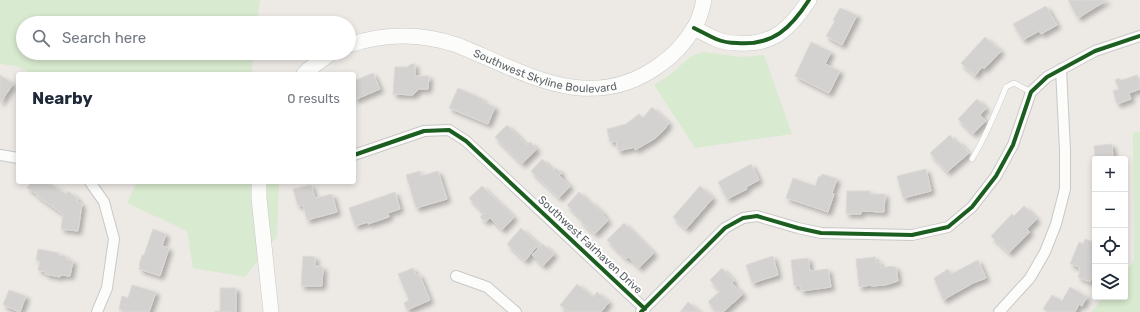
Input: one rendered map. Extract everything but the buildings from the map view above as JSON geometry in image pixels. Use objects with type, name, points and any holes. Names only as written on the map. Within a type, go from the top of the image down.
[{"type":"main road","name":"Southwest Skyline Boulevard","points":[[356,43],[381,37],[402,35],[426,37],[457,45],[543,81],[575,88],[601,88],[622,85],[642,77],[666,60],[676,51],[694,28],[704,0]]},
{"type":"main road","points":[[694,28],[717,40],[725,42],[743,44],[768,41],[782,32],[795,20],[809,0]]},
{"type":"main road","points":[[306,72],[322,60]]},
{"type":"main road","points":[[259,184],[259,198],[271,312]]},
{"type":"street","name":"Southwest Fairhaven Drive","points":[[356,154],[424,131],[449,130],[466,141],[643,311],[725,228],[743,218],[757,216],[821,233],[912,235],[948,227],[972,207],[996,176],[1013,145],[1031,92],[1047,77],[1061,68],[1095,51],[1140,36]]},
{"type":"street","points":[[999,312],[1030,278],[1046,252],[1066,189],[1061,68]]},
{"type":"street","points":[[0,155],[16,158]]},
{"type":"street","points":[[91,184],[104,202],[114,239],[107,288],[97,312]]},
{"type":"street","points":[[456,276],[487,287],[516,312]]},
{"type":"lane","points":[[972,159],[984,137],[1006,87],[1014,83],[1031,92]]},
{"type":"green space","points":[[0,0],[260,0],[258,16],[16,16],[16,60],[253,60],[251,72],[28,72],[17,66],[0,64]]},
{"type":"green space","points":[[704,52],[742,57],[764,55],[792,134],[695,148],[654,85],[696,54]]},
{"type":"green space","points":[[1140,131],[1140,312],[1091,312],[1101,300],[1128,300],[1128,268],[1134,261],[1133,133]]},
{"type":"green space","points":[[136,184],[279,184],[277,236],[245,277],[193,268],[187,231],[127,203]]},
{"type":"cycle path","points":[[694,28],[716,39],[726,42],[750,43],[761,41],[771,38],[788,27],[809,0]]},
{"type":"cycle path","points":[[641,312],[725,228],[743,218],[757,216],[821,233],[912,235],[948,227],[972,207],[996,176],[1013,145],[1031,92],[1047,77],[1095,51],[1140,36]]},
{"type":"cycle path","points":[[356,154],[424,131],[449,130],[466,141],[645,309]]}]
